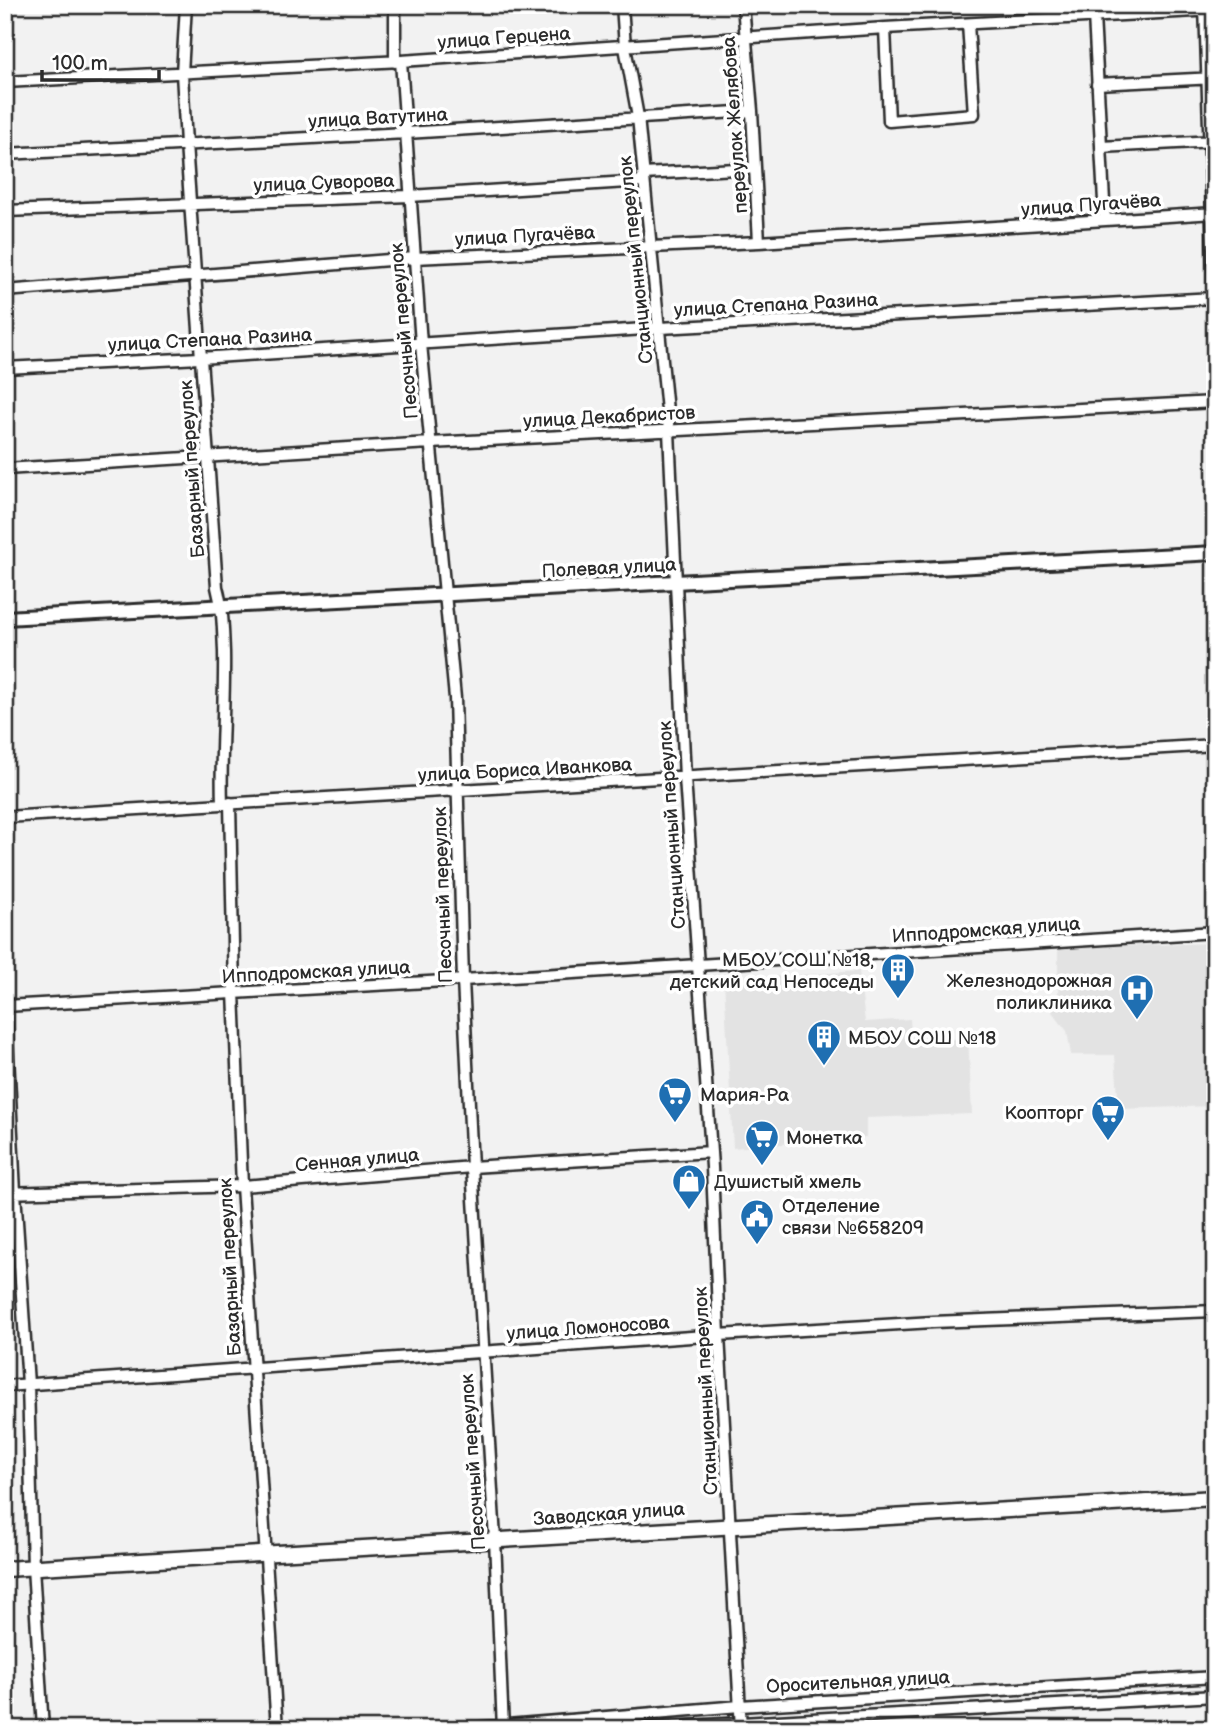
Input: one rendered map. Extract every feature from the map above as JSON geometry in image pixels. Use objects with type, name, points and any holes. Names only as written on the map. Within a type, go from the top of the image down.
[{"type":"main road","name":"Заводская улица","points":[[5,1569],[1215,1497]]},
{"type":"street","name":"Базарный переулок","points":[[186,5],[182,73],[217,587],[223,606],[225,696],[221,767],[226,804],[252,1367],[277,1729]]},
{"type":"street","name":"Песочный переулок","points":[[395,5],[421,344],[455,698],[456,791],[471,1167],[506,1728]]},
{"type":"street","name":"Станционный переулок","points":[[622,5],[625,47],[638,117],[669,431],[685,778],[711,1152],[741,1725]]},
{"type":"street","name":"переулок Желябова","points":[[743,5],[759,243]]},
{"type":"street","name":"улица Герцена","points":[[5,82],[398,62],[1208,8]]},
{"type":"street","points":[[1208,8],[1214,303]]},
{"type":"street","points":[[1094,16],[1105,220]]},
{"type":"street","points":[[885,28],[889,121],[974,114],[968,24]]},
{"type":"street","points":[[1097,84],[1211,79]]},
{"type":"street","name":"улица Ватутина","points":[[5,154],[752,111]]},
{"type":"street","points":[[1101,147],[1212,141]]},
{"type":"street","name":"улица Суворова","points":[[5,211],[410,196],[755,168]]},
{"type":"street","name":"улица Пугачёва","points":[[5,291],[414,258],[759,243],[1213,214]]},
{"type":"street","name":"улица Степана Разина","points":[[5,368],[660,328],[1214,303]]},
{"type":"street","name":"улица Декабристов","points":[[5,469],[430,443],[1215,402]]},
{"type":"street","name":"Полевая улица","points":[[5,618],[1215,553]]},
{"type":"street","name":"улица Бориса Иванкова","points":[[5,817],[1215,745]]},
{"type":"street","name":"Ипподромская улица","points":[[6,1006],[698,966],[1215,932]]},
{"type":"street","points":[[5,998],[10,1192],[28,1384],[33,1567],[43,1729]]},
{"type":"street","name":"Сенная улица","points":[[10,1192],[242,1186],[471,1167],[711,1152]]},
{"type":"street","name":"улица Ломоносова","points":[[5,1386],[719,1335],[933,1322],[1215,1311]]},
{"type":"street","name":"Оросительная улица","points":[[459,1729],[506,1728],[740,1706],[1215,1677]]},
{"type":"street","name":"Оросительная улица","points":[[635,1729],[1215,1696]]},
{"type":"shaded area","name":"Железнодорожная поликлиника","points":[[1215,943],[1215,1106],[1119,1109],[1115,1055],[1071,1055],[1067,1031],[1052,1012],[1058,998],[1058,948]]},
{"type":"shaded area","points":[[859,971],[865,1022],[910,1019],[912,1042],[968,1038],[972,1114],[866,1118],[866,1137],[733,1148],[724,980]]},
{"type":"place","name":"МБОУ СОШ №18, детский сад Непоседы","points":[[898,1000]]},
{"type":"place","name":"Железнодорожная поликлиника","points":[[1137,1021]]},
{"type":"place","name":"МБОУ СОШ №18","points":[[824,1067]]},
{"type":"place","name":"Мария-Ра","points":[[675,1124]]},
{"type":"place","name":"Коопторг","points":[[1108,1142]]},
{"type":"place","name":"Монетка","points":[[762,1167]]},
{"type":"place","name":"Душистый хмель","points":[[689,1211]]},
{"type":"place","name":"Отделение связи №658209","points":[[757,1246]]}]
